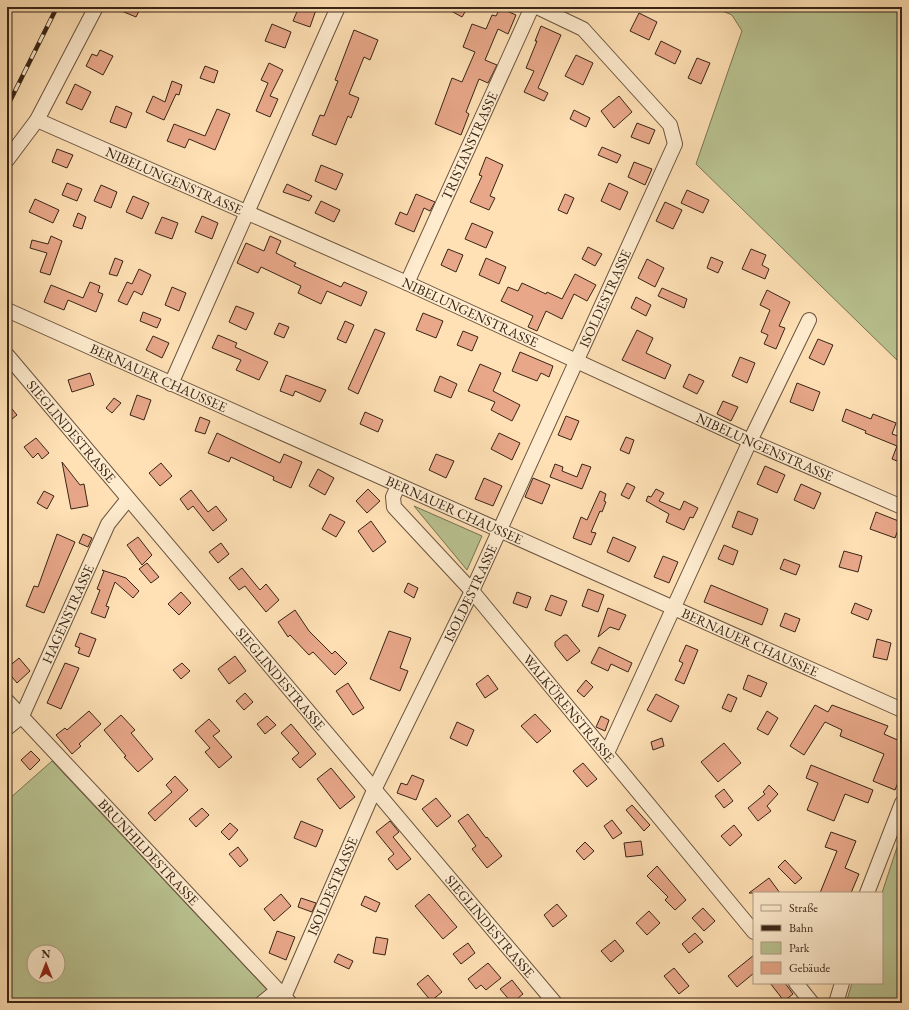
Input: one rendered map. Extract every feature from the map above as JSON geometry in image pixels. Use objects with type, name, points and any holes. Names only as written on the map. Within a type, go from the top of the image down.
[{"type":"street","points":[[7,160],[37,120],[96,7]]},
{"type":"street","points":[[171,384],[338,7]]},
{"type":"street","name":"TRISTANSTRASSE","points":[[407,283],[532,7]]},
{"type":"street","name":"ISOLDESTRASSE","points":[[262,1003],[284,997],[375,788],[472,592],[675,144],[670,125],[583,29],[537,7]]},
{"type":"street","name":"NIBELUNGENSTRASSE","points":[[37,120],[407,283],[575,362],[750,441],[902,507]]},
{"type":"street","name":"BERNAUER CHAUSSEE","points":[[7,310],[902,710]]},
{"type":"street","points":[[606,753],[674,609],[750,441],[809,320]]},
{"type":"street","name":"SIEGLINDESTRASSE","points":[[7,355],[375,788],[555,1003]]},
{"type":"street","name":"WALKÜRENSTRASSE","points":[[398,486],[393,497],[394,507],[472,592],[753,931]]},
{"type":"street","name":"HAGENSTRASSE","points":[[7,728],[22,716],[108,524],[128,499]]},
{"type":"street","name":"BRUNHILDESTRASSE","points":[[7,701],[284,997]]},
{"type":"street","points":[[867,892],[902,803]]},
{"type":"street","points":[[797,984],[812,1003]]},
{"type":"street","points":[[836,1003],[842,984]]},
{"type":"green space","points":[[713,7],[902,7],[902,365],[696,164],[742,31],[732,15]]},
{"type":"green space","points":[[414,506],[482,536],[467,570]]},
{"type":"green space","points":[[52,761],[269,992],[255,1003],[7,1003],[7,831],[9,799]]},
{"type":"green space","points":[[902,832],[902,1003],[846,1003],[852,984],[883,984],[882,892]]},
{"type":"building","points":[[112,7],[141,7],[136,17]]},
{"type":"building","points":[[299,7],[317,7],[310,27],[293,21]]},
{"type":"building","points":[[444,7],[468,7],[462,17]]},
{"type":"building","points":[[500,8],[516,15],[508,34],[498,29],[485,60],[497,65],[488,83],[479,79],[466,112],[469,114],[461,135],[435,124],[452,78],[462,82],[475,52],[463,47],[472,24],[486,29],[492,15],[496,16]]},
{"type":"building","points":[[639,13],[657,22],[649,40],[630,31]]},
{"type":"building","points":[[272,24],[291,32],[285,48],[265,41]]},
{"type":"building","points":[[541,26],[561,35],[538,88],[548,93],[544,101],[524,92],[534,71],[526,68],[537,41],[535,41]]},
{"type":"building","points":[[354,30],[378,40],[370,60],[364,57],[349,94],[359,98],[351,118],[348,116],[336,145],[312,135],[320,115],[324,116],[338,81],[335,80]]},
{"type":"building","points":[[661,41],[681,51],[675,64],[655,54]]},
{"type":"building","points":[[100,50],[113,56],[103,75],[86,66],[92,54],[97,56]]},
{"type":"building","points":[[576,55],[593,63],[583,85],[565,76]]},
{"type":"building","points":[[697,58],[710,63],[701,84],[688,78]]},
{"type":"building","points":[[269,63],[283,70],[270,96],[278,99],[270,117],[256,111],[268,83],[261,80]]},
{"type":"building","points":[[205,66],[218,71],[214,83],[200,78]]},
{"type":"building","points":[[172,81],[182,85],[179,95],[176,94],[164,120],[146,112],[153,96],[165,102]]},
{"type":"building","points":[[75,84],[91,92],[82,110],[66,103]]},
{"type":"building","points":[[619,96],[632,112],[614,128],[601,111]]},
{"type":"building","points":[[116,106],[132,113],[126,128],[110,122]]},
{"type":"building","points":[[217,109],[230,114],[215,150],[189,139],[185,148],[167,141],[174,124],[205,136]]},
{"type":"building","points":[[574,110],[590,118],[586,127],[570,119]]},
{"type":"building","points":[[637,123],[655,130],[649,144],[631,137]]},
{"type":"building","points":[[602,147],[621,155],[617,163],[598,155]]},
{"type":"building","points":[[57,149],[73,155],[67,168],[52,162]]},
{"type":"building","points":[[486,157],[503,165],[490,196],[495,198],[489,210],[470,202],[482,176],[479,175]]},
{"type":"building","points":[[634,162],[652,169],[645,185],[628,177]]},
{"type":"building","points":[[321,165],[343,174],[336,190],[315,181]]},
{"type":"building","points":[[67,183],[82,189],[77,201],[62,195]]},
{"type":"building","points":[[609,183],[628,192],[620,210],[601,201]]},
{"type":"building","points":[[287,184],[312,196],[309,201],[283,192]]},
{"type":"building","points":[[101,185],[117,192],[111,208],[94,201]]},
{"type":"building","points":[[687,190],[709,200],[703,213],[681,203]]},
{"type":"building","points":[[416,194],[435,202],[430,211],[424,208],[414,232],[395,224],[400,212],[407,215]]},
{"type":"building","points":[[565,194],[574,198],[567,214],[558,210]]},
{"type":"building","points":[[133,196],[149,203],[142,219],[126,212]]},
{"type":"building","points":[[35,199],[59,210],[53,223],[29,212]]},
{"type":"building","points":[[321,201],[340,210],[334,222],[315,213]]},
{"type":"building","points":[[665,202],[682,210],[673,229],[656,221]]},
{"type":"building","points":[[78,213],[86,217],[82,229],[73,226]]},
{"type":"building","points":[[202,216],[218,223],[212,239],[195,232]]},
{"type":"building","points":[[162,217],[178,223],[172,239],[155,233]]},
{"type":"building","points":[[472,223],[493,232],[486,248],[465,239]]},
{"type":"building","points":[[51,236],[62,241],[50,275],[40,272],[47,253],[30,248],[32,240],[48,244]]},
{"type":"building","points":[[270,236],[281,241],[276,253],[296,263],[294,266],[341,287],[344,282],[367,292],[361,306],[327,291],[321,304],[298,293],[301,286],[261,267],[258,273],[237,263],[246,243],[264,251]]},
{"type":"building","points":[[588,247],[602,254],[595,266],[582,259]]},
{"type":"building","points":[[448,249],[463,255],[456,272],[441,265]]},
{"type":"building","points":[[751,249],[766,255],[762,265],[769,269],[765,279],[742,269]]},
{"type":"building","points":[[711,257],[723,262],[718,273],[707,268]]},
{"type":"building","points":[[115,258],[123,261],[117,276],[109,274]]},
{"type":"building","points":[[486,258],[506,267],[499,284],[479,275]]},
{"type":"building","points":[[647,259],[664,268],[655,287],[638,278]]},
{"type":"building","points":[[139,269],[151,275],[142,295],[134,291],[127,305],[118,301],[127,282],[132,284]]},
{"type":"building","points":[[575,274],[596,285],[587,301],[574,294],[562,319],[546,311],[537,331],[528,327],[533,316],[501,301],[508,287],[518,291],[522,283],[546,294],[547,292],[562,299]]},
{"type":"building","points":[[90,282],[100,286],[98,292],[103,294],[96,312],[68,300],[64,310],[44,302],[51,285],[83,298]]},
{"type":"building","points":[[172,287],[186,293],[179,311],[165,305]]},
{"type":"building","points":[[662,288],[687,299],[684,308],[658,296]]},
{"type":"building","points":[[767,290],[790,302],[779,326],[785,328],[776,349],[764,344],[768,335],[761,332],[770,310],[760,305]]},
{"type":"building","points":[[636,297],[651,305],[646,316],[631,308]]},
{"type":"building","points":[[236,306],[254,313],[246,330],[229,322]]},
{"type":"building","points":[[143,312],[161,319],[157,328],[140,321]]},
{"type":"building","points":[[423,313],[443,321],[436,338],[416,330]]},
{"type":"building","points":[[345,321],[354,325],[346,343],[337,339]]},
{"type":"building","points":[[279,323],[289,327],[284,338],[274,334]]},
{"type":"building","points":[[375,329],[385,333],[358,394],[348,389]]},
{"type":"building","points":[[637,330],[653,338],[646,353],[671,365],[665,379],[622,360]]},
{"type":"building","points":[[463,331],[478,337],[472,351],[457,345]]},
{"type":"building","points":[[218,335],[237,343],[235,347],[268,362],[259,380],[236,370],[241,360],[212,348]]},
{"type":"building","points":[[153,336],[169,343],[162,358],[146,350]]},
{"type":"building","points":[[818,339],[833,345],[824,365],[809,358]]},
{"type":"building","points":[[520,352],[553,366],[549,377],[541,373],[537,381],[512,371]]},
{"type":"building","points":[[740,357],[755,363],[747,383],[732,376]]},
{"type":"building","points":[[480,364],[501,373],[493,391],[520,405],[512,421],[491,410],[495,402],[468,391]]},
{"type":"building","points":[[90,373],[94,385],[72,392],[68,380]]},
{"type":"building","points":[[689,374],[704,381],[697,394],[683,387]]},
{"type":"building","points":[[286,375],[326,390],[320,402],[295,391],[293,396],[280,391]]},
{"type":"building","points":[[440,376],[457,384],[451,398],[434,391]]},
{"type":"building","points":[[797,383],[820,392],[813,411],[790,402]]},
{"type":"building","points":[[137,395],[151,400],[144,420],[130,415]]},
{"type":"building","points":[[114,398],[121,403],[112,413],[106,408]]},
{"type":"building","points":[[723,401],[738,407],[731,421],[717,414]]},
{"type":"building","points":[[7,403],[17,415],[7,423]]},
{"type":"building","points":[[846,409],[871,419],[873,414],[896,423],[892,434],[901,437],[902,435],[902,463],[892,459],[897,446],[865,433],[866,431],[842,421]]},
{"type":"building","points":[[365,412],[383,420],[378,432],[360,424]]},
{"type":"building","points":[[566,416],[579,421],[571,440],[558,435]]},
{"type":"building","points":[[200,417],[210,421],[205,434],[195,431]]},
{"type":"building","points":[[217,433],[280,463],[284,454],[302,462],[291,488],[273,480],[274,477],[231,457],[229,462],[208,453]]},
{"type":"building","points":[[499,433],[520,443],[512,460],[491,449]]},
{"type":"building","points":[[626,437],[634,440],[629,454],[620,450]]},
{"type":"building","points":[[36,438],[49,453],[42,459],[38,453],[33,458],[24,447]]},
{"type":"building","points":[[436,454],[454,461],[446,478],[429,470]]},
{"type":"building","points":[[62,462],[80,485],[84,484],[88,506],[71,509]]},
{"type":"building","points":[[161,463],[172,476],[160,486],[149,473]]},
{"type":"building","points":[[555,464],[563,467],[562,471],[577,477],[582,464],[591,467],[582,489],[550,477]]},
{"type":"building","points":[[765,466],[785,475],[777,493],[757,484]]},
{"type":"building","points":[[318,469],[334,478],[325,495],[309,486]]},
{"type":"building","points":[[484,478],[502,486],[493,506],[475,499]]},
{"type":"building","points":[[533,478],[550,485],[542,504],[525,497]]},
{"type":"building","points":[[627,483],[635,487],[629,499],[621,495]]},
{"type":"building","points":[[801,484],[821,493],[814,509],[794,500]]},
{"type":"building","points":[[368,489],[380,501],[367,513],[356,501]]},
{"type":"building","points":[[656,489],[664,493],[659,501],[680,510],[684,501],[698,508],[693,518],[690,517],[684,530],[666,522],[669,514],[646,501],[648,496],[651,497]]},
{"type":"building","points":[[191,490],[208,512],[216,506],[227,520],[213,531],[193,506],[188,510],[180,499]]},
{"type":"building","points":[[44,491],[54,496],[47,509],[37,503]]},
{"type":"building","points":[[600,491],[606,494],[604,501],[606,502],[602,512],[600,511],[591,532],[596,533],[591,545],[573,538],[581,517],[587,520]]},
{"type":"building","points":[[738,511],[758,519],[752,535],[732,527]]},
{"type":"building","points":[[876,512],[901,522],[895,538],[870,529]]},
{"type":"building","points":[[330,514],[345,522],[336,537],[322,529]]},
{"type":"building","points":[[371,521],[386,542],[373,552],[358,531]]},
{"type":"building","points":[[57,534],[75,542],[44,613],[26,606],[34,586],[38,587]]},
{"type":"building","points":[[83,534],[92,538],[88,547],[79,543]]},
{"type":"building","points":[[138,537],[152,555],[142,565],[127,545]]},
{"type":"building","points":[[613,537],[636,547],[629,562],[607,552]]},
{"type":"building","points":[[221,543],[229,554],[218,563],[209,552]]},
{"type":"building","points":[[724,545],[738,551],[733,565],[718,559]]},
{"type":"building","points":[[844,551],[862,556],[858,572],[839,567]]},
{"type":"building","points":[[663,556],[678,562],[669,583],[654,577]]},
{"type":"building","points":[[784,559],[800,565],[796,575],[780,569]]},
{"type":"building","points":[[147,563],[159,577],[151,583],[139,569]]},
{"type":"building","points":[[242,568],[260,590],[266,584],[279,600],[266,612],[245,586],[239,590],[229,578]]},
{"type":"building","points":[[102,570],[126,578],[139,591],[133,598],[115,582],[106,606],[109,607],[105,618],[91,613],[100,590],[97,589],[104,571]]},
{"type":"building","points":[[408,583],[418,588],[414,598],[404,592]]},
{"type":"building","points":[[711,585],[768,609],[762,625],[704,602]]},
{"type":"building","points":[[588,589],[604,595],[598,612],[582,606]]},
{"type":"building","points":[[181,592],[191,603],[179,615],[168,604]]},
{"type":"building","points":[[517,592],[531,597],[527,608],[513,603]]},
{"type":"building","points":[[551,595],[567,601],[561,616],[545,610]]},
{"type":"building","points":[[855,603],[872,610],[868,620],[851,613]]},
{"type":"building","points":[[608,608],[626,615],[619,630],[610,627],[598,637]]},
{"type":"building","points":[[295,610],[309,631],[332,654],[335,651],[347,663],[335,675],[313,652],[309,655],[290,635],[288,637],[278,622]]},
{"type":"building","points":[[785,613],[800,619],[795,632],[780,626]]},
{"type":"building","points":[[389,631],[411,638],[400,668],[408,671],[400,691],[370,679]]},
{"type":"building","points":[[80,633],[96,639],[89,657],[78,653],[80,648],[75,646]]},
{"type":"building","points":[[564,635],[567,635],[580,651],[567,661],[555,646],[555,642]]},
{"type":"building","points":[[877,639],[891,643],[887,660],[873,657]]},
{"type":"building","points":[[686,645],[698,650],[684,684],[675,680],[683,663],[679,661]]},
{"type":"building","points":[[599,647],[632,663],[628,672],[611,664],[608,671],[591,663]]},
{"type":"building","points":[[235,656],[246,671],[229,684],[218,669]]},
{"type":"building","points":[[19,658],[30,671],[17,683],[7,671],[7,668]]},
{"type":"building","points":[[65,663],[79,668],[61,709],[47,703]]},
{"type":"building","points":[[182,663],[190,671],[181,679],[173,670]]},
{"type":"building","points":[[488,675],[498,689],[485,698],[476,684]]},
{"type":"building","points":[[748,675],[767,683],[761,697],[743,689]]},
{"type":"building","points":[[586,680],[593,687],[584,697],[577,691]]},
{"type":"building","points":[[348,683],[364,708],[353,715],[336,691]]},
{"type":"building","points":[[245,693],[253,702],[244,710],[236,701]]},
{"type":"building","points":[[656,694],[679,706],[671,722],[647,710]]},
{"type":"building","points":[[728,694],[737,698],[731,712],[722,708]]},
{"type":"building","points":[[815,705],[828,712],[832,705],[888,726],[884,734],[902,742],[902,773],[895,790],[873,781],[884,754],[840,736],[842,730],[825,722],[804,755],[790,746]]},
{"type":"building","points":[[89,711],[101,724],[79,744],[81,746],[72,754],[56,735],[65,728],[67,730]]},
{"type":"building","points":[[767,711],[778,718],[768,735],[757,729]]},
{"type":"building","points":[[535,714],[551,731],[537,743],[521,726]]},
{"type":"building","points":[[121,715],[135,730],[131,733],[153,759],[138,772],[124,757],[126,756],[104,730]]},
{"type":"building","points":[[267,716],[276,725],[265,734],[257,724]]},
{"type":"building","points":[[601,716],[609,720],[605,731],[596,727]]},
{"type":"building","points":[[209,719],[220,731],[213,736],[232,757],[219,768],[205,752],[210,748],[195,731]]},
{"type":"building","points":[[457,722],[474,730],[467,746],[450,738]]},
{"type":"building","points":[[291,724],[316,754],[300,768],[292,759],[299,753],[281,733]]},
{"type":"building","points":[[662,738],[664,746],[653,750],[651,742]]},
{"type":"building","points":[[724,743],[741,763],[718,782],[701,762]]},
{"type":"building","points":[[31,751],[40,760],[30,770],[21,760]]},
{"type":"building","points":[[583,763],[597,779],[587,787],[573,771]]},
{"type":"building","points":[[811,765],[873,790],[868,803],[845,794],[834,821],[807,810],[818,783],[806,778]]},
{"type":"building","points":[[331,768],[355,797],[340,809],[317,779]]},
{"type":"building","points":[[412,775],[424,780],[416,800],[397,793],[401,783],[407,785]]},
{"type":"building","points":[[175,776],[188,790],[155,821],[148,813],[172,792],[166,785]]},
{"type":"building","points":[[769,785],[778,794],[767,806],[771,811],[758,821],[748,808],[765,794],[763,792]]},
{"type":"building","points":[[724,789],[733,801],[724,808],[715,796]]},
{"type":"building","points":[[436,798],[451,816],[437,827],[422,809]]},
{"type":"building","points":[[632,805],[650,825],[644,831],[626,810]]},
{"type":"building","points":[[202,808],[209,815],[196,827],[189,819]]},
{"type":"building","points":[[468,814],[502,856],[487,868],[472,849],[476,846],[458,821]]},
{"type":"building","points":[[612,820],[622,833],[613,839],[604,826]]},
{"type":"building","points":[[301,821],[323,830],[316,847],[294,838]]},
{"type":"building","points":[[390,821],[399,832],[393,837],[411,859],[397,870],[388,859],[394,854],[376,832]]},
{"type":"building","points":[[230,823],[238,830],[229,840],[221,832]]},
{"type":"building","points":[[734,825],[742,835],[730,846],[721,836]]},
{"type":"building","points":[[831,832],[856,841],[845,868],[859,874],[851,892],[820,892],[837,851],[825,847]]},
{"type":"building","points":[[641,841],[643,855],[626,857],[624,843]]},
{"type":"building","points":[[585,842],[594,851],[584,860],[576,851]]},
{"type":"building","points":[[238,847],[248,860],[240,867],[229,854]]},
{"type":"building","points":[[785,860],[802,878],[795,884],[778,867]]},
{"type":"building","points":[[657,866],[686,900],[675,910],[665,900],[668,897],[647,876]]},
{"type":"building","points":[[769,878],[779,892],[753,892],[749,893]]},
{"type":"building","points":[[281,894],[291,906],[274,921],[264,909]]},
{"type":"building","points":[[429,894],[457,927],[443,939],[415,906]]},
{"type":"building","points":[[365,896],[380,903],[376,912],[361,905]]},
{"type":"building","points":[[301,898],[316,903],[312,912],[298,907]]},
{"type":"building","points":[[557,904],[567,916],[553,927],[544,915]]},
{"type":"building","points":[[703,908],[715,921],[704,931],[692,918]]},
{"type":"building","points":[[649,911],[660,923],[647,935],[636,923]]},
{"type":"building","points":[[277,931],[295,937],[286,960],[269,953]]},
{"type":"building","points":[[695,933],[703,942],[689,953],[682,944]]},
{"type":"building","points":[[376,937],[388,939],[385,955],[373,953]]},
{"type":"building","points":[[615,940],[624,951],[611,962],[601,951]]},
{"type":"building","points":[[468,943],[475,953],[461,964],[453,954]]},
{"type":"building","points":[[338,954],[353,961],[349,969],[334,962]]},
{"type":"building","points":[[753,956],[753,974],[737,987],[728,976]]},
{"type":"building","points":[[488,963],[501,978],[486,990],[481,985],[476,989],[468,979]]},
{"type":"building","points":[[674,968],[689,986],[679,994],[664,976]]},
{"type":"building","points":[[428,975],[442,992],[431,1001],[417,984]]},
{"type":"building","points":[[512,980],[523,994],[512,1003],[500,989]]},
{"type":"building","points":[[771,984],[786,984],[793,994],[784,1001]]},
{"type":"railway","points":[[7,107],[57,7]]}]
